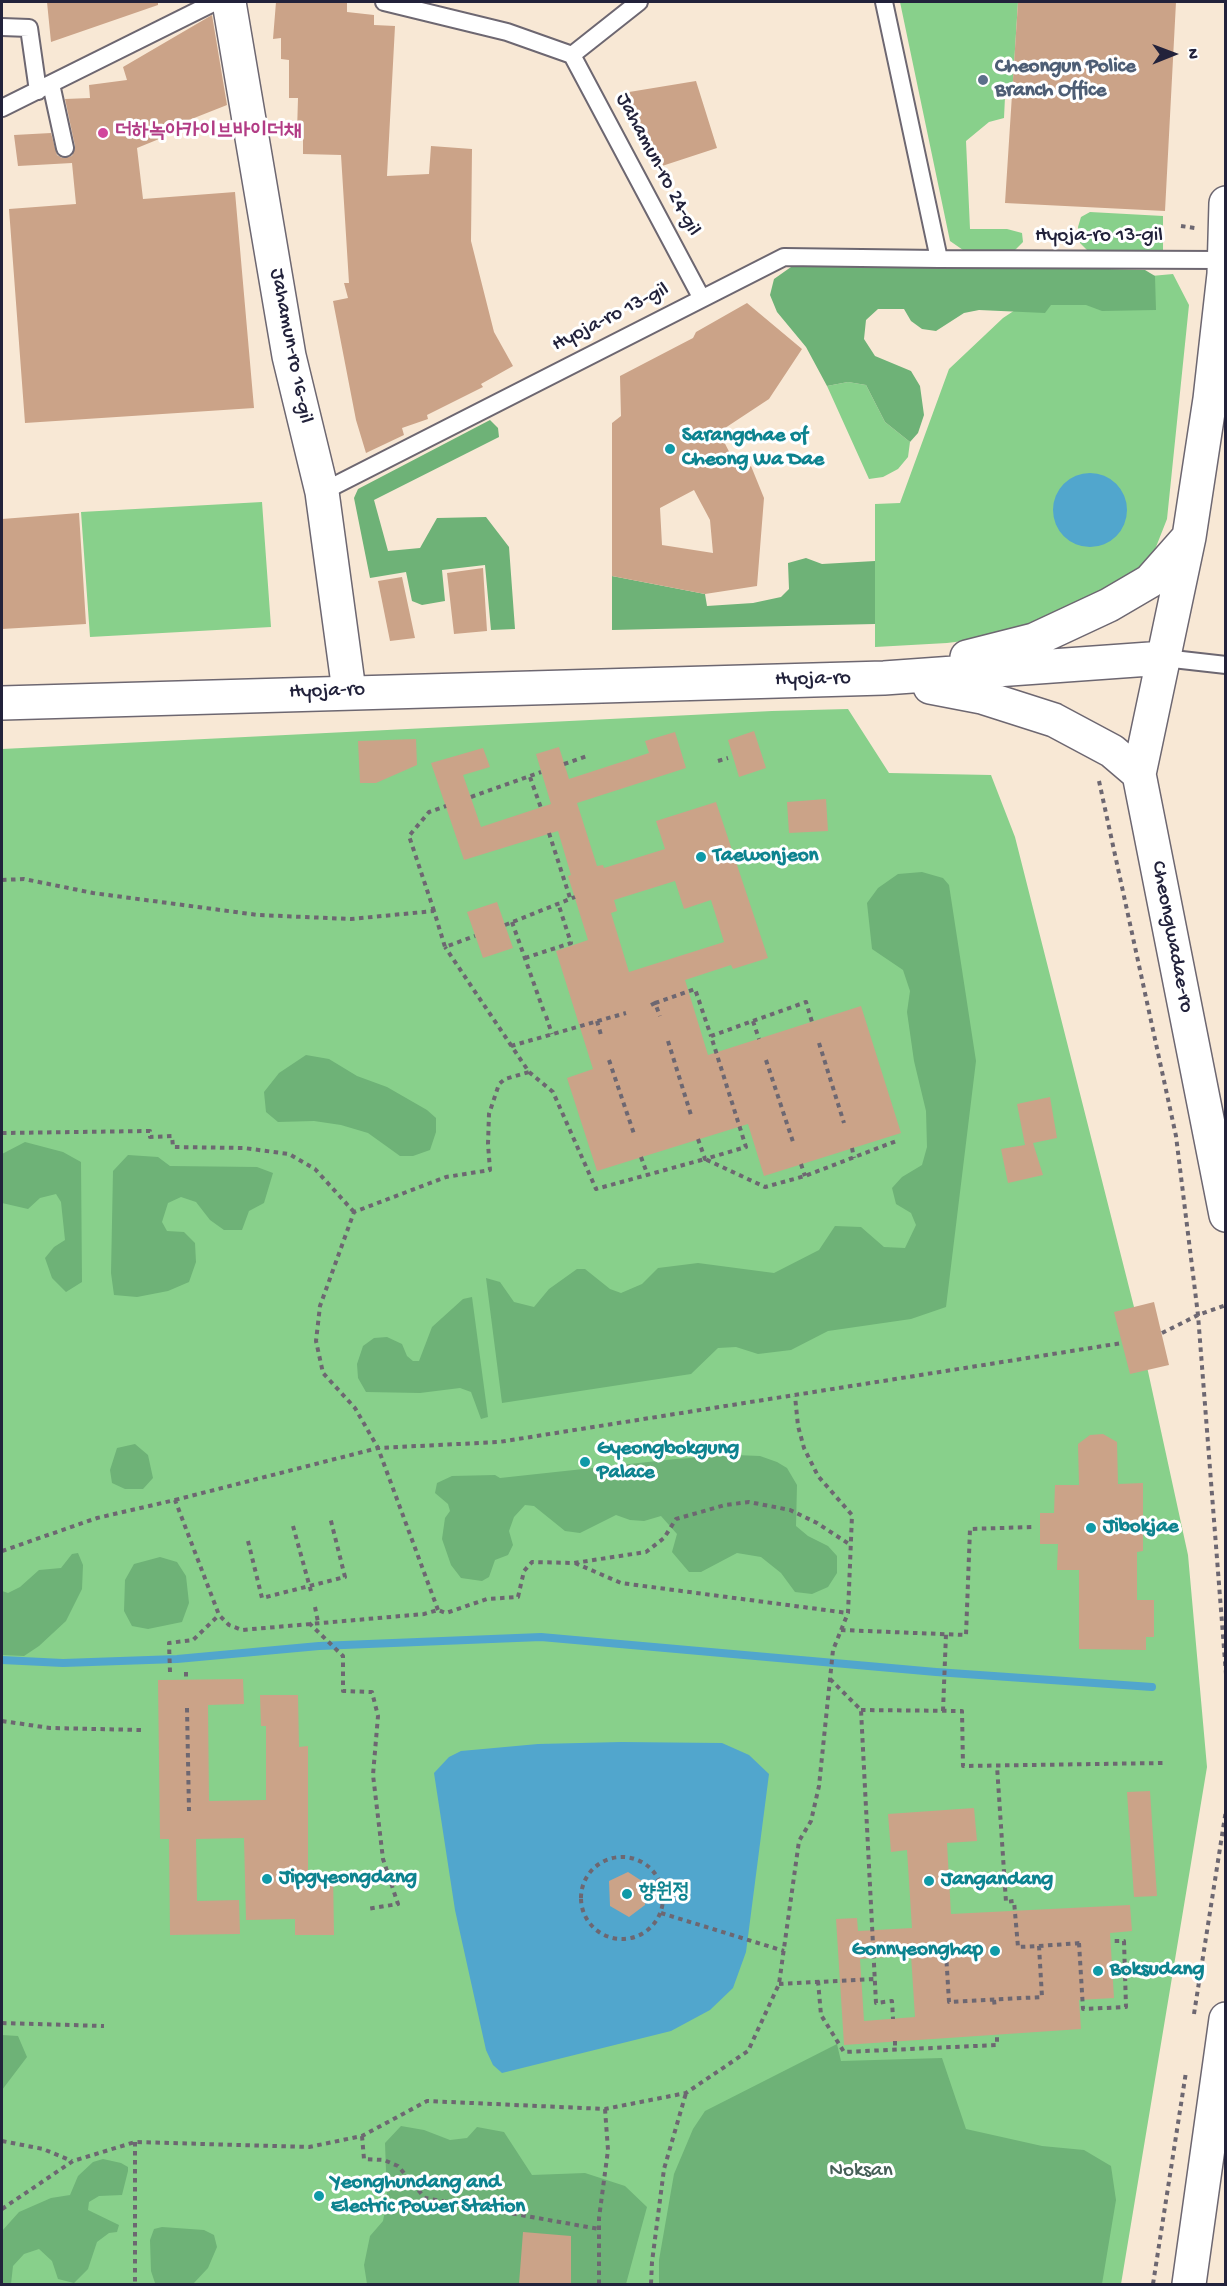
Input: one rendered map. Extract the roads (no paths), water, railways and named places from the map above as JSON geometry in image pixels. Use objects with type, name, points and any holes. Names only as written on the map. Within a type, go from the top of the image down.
[{"type":"street","name":"Jahamun-ro 16-gil","points":[[229,2],[289,356],[322,492],[349,691]]},
{"type":"street","points":[[1164,658],[1189,537],[1222,323],[1226,203]]},
{"type":"street","points":[[884,678],[1034,640],[1072,624],[1150,581],[1189,537]]},
{"type":"street","name":"Hyoja-ro","points":[[2,703],[349,691],[884,678],[1164,658]]},
{"type":"street","name":"Cheongwadae-ro","points":[[1164,658],[1139,774],[1226,1215]]},
{"type":"street","points":[[884,678],[982,697],[1054,720],[1112,751],[1139,774]]},
{"type":"street","points":[[1189,2284],[1226,2019]]},
{"type":"lane","points":[[2,108],[215,2]]},
{"type":"lane","points":[[384,2],[507,32],[572,55],[639,2]]},
{"type":"lane","points":[[884,2],[939,259]]},
{"type":"lane","points":[[2,27],[29,28],[45,88],[65,148]]},
{"type":"lane","name":"Jahamun-ro 24-gil","points":[[572,55],[701,297]]},
{"type":"lane","name":"Hyoja-ro 13-gil","points":[[322,492],[701,297],[784,257],[1224,260]]},
{"type":"lane","points":[[1164,658],[1226,665]]},
{"type":"water","points":[[1090,473],[1111,479],[1121,489],[1127,510],[1121,531],[1111,541],[1090,547],[1069,541],[1059,531],[1053,510],[1059,489],[1069,479]]},
{"type":"water","points":[[722,1743],[749,1755],[769,1774],[746,1952],[733,1988],[710,2010],[671,2031],[502,2073],[493,2065],[486,2050],[455,1910],[434,1773],[449,1757],[461,1751],[538,1744]]},
{"type":"waterway","points":[[2,1660],[63,1663],[177,1659],[319,1646],[541,1637],[936,1672],[1152,1687]]},
{"type":"place","name":"Cheongun Police Branch Office","points":[[983,80]]},
{"type":"place","name":"더하녹아카이브바이더채","points":[[103,133]]},
{"type":"place","name":"Sarangchae of Cheong Wa Dae","points":[[670,449]]},
{"type":"place","name":"Taewonjeon","points":[[701,857]]},
{"type":"place","name":"Gyeongbokgung Palace","points":[[585,1462]]},
{"type":"place","name":"Jibokjae","points":[[1091,1528]]},
{"type":"place","name":"Jipgyeongdang","points":[[267,1879]]},
{"type":"place","name":"Jangandang","points":[[929,1881]]},
{"type":"place","name":"향원정","points":[[627,1894]]},
{"type":"place","name":"Gonnyeonghap","points":[[995,1951]]},
{"type":"place","name":"Boksudang","points":[[1098,1971]]},
{"type":"place","name":"Yeonghundang and Electric Power Station","points":[[319,2196]]},
{"type":"park label","name":"Noksan","points":[[861,2172]]}]
